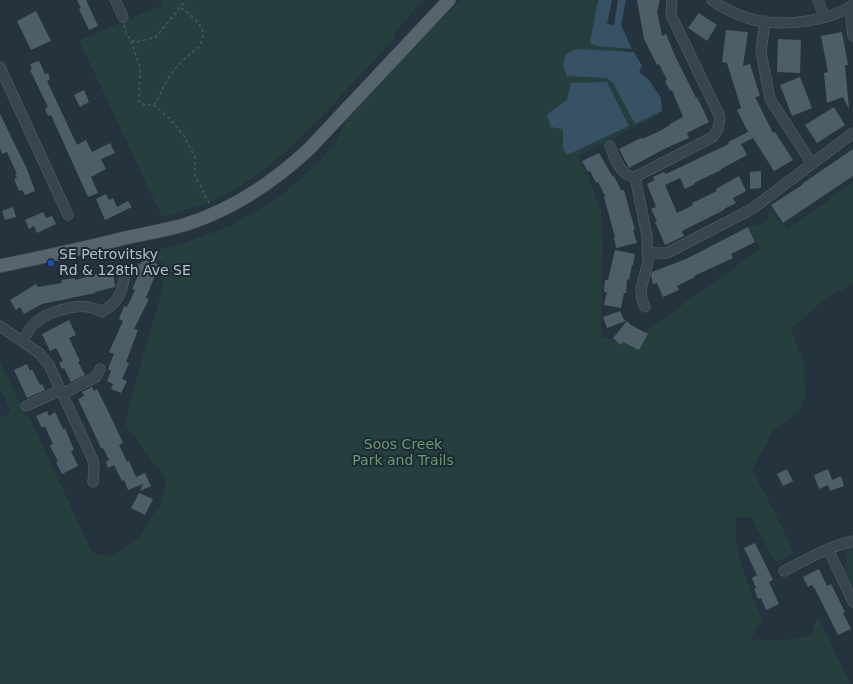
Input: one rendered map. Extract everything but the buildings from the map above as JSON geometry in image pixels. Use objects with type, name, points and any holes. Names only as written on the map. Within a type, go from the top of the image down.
[{"type":"main road","points":[[0,266],[187,224],[214,213],[258,189],[289,167],[310,148],[448,0]]},
{"type":"street","points":[[115,0],[123,17]]},
{"type":"street","points":[[610,146],[622,170],[626,174],[635,177],[713,137],[718,129],[720,117],[671,15],[672,0]]},
{"type":"street","points":[[712,0],[744,16],[760,21],[784,23],[811,21],[851,7],[853,36]]},
{"type":"street","points":[[818,0],[824,17]]},
{"type":"street","points":[[765,21],[761,52],[770,99],[812,164]]},
{"type":"street","points":[[0,67],[68,214]]},
{"type":"street","points":[[647,253],[667,252],[752,209],[853,133]]},
{"type":"street","points":[[635,177],[647,236],[648,262],[640,289],[645,307]]},
{"type":"street","points":[[22,341],[34,324],[52,312],[79,306],[92,307],[101,312],[107,309],[116,302],[122,291],[126,271]]},
{"type":"street","points":[[0,326],[34,349],[45,359],[93,460],[93,482]]},
{"type":"street","points":[[26,406],[96,377],[100,369]]},
{"type":"street","points":[[784,571],[828,549],[853,541]]},
{"type":"street","points":[[828,549],[851,591],[853,602]]},
{"type":"path","points":[[130,41],[137,42],[156,37],[186,0]]},
{"type":"path","points":[[154,105],[176,68],[186,56],[200,46],[203,34],[200,26],[181,8]]},
{"type":"path","points":[[123,17],[126,33],[140,67],[139,102],[145,105],[154,105],[178,128],[195,157],[195,175],[214,213]]},
{"type":"green space","points":[[160,0],[423,0],[395,32],[396,36],[311,128],[271,164],[241,186],[218,199],[162,217],[80,40],[162,5]]},
{"type":"green space","name":"Soos Creek Park and Trails","points":[[462,0],[595,0],[660,114],[578,156],[588,177],[601,212],[601,234],[603,238],[601,337],[628,344],[760,249],[748,226],[757,226],[764,223],[768,218],[770,209],[787,230],[853,182],[853,284],[826,298],[791,329],[804,365],[805,396],[800,410],[773,431],[752,470],[776,515],[794,554],[775,562],[751,517],[737,517],[735,537],[741,565],[762,620],[750,640],[784,640],[810,636],[818,616],[850,684],[0,684],[0,418],[11,412],[0,388],[0,362],[26,416],[28,415],[91,550],[99,555],[114,556],[138,538],[162,501],[166,480],[126,426],[131,398],[162,291],[165,264],[141,254],[179,245],[232,225],[281,196],[315,166],[335,144],[356,99]]},
{"type":"green space","points":[[850,547],[853,553],[853,585],[844,569],[847,559],[845,550]]},
{"type":"water","points":[[598,0],[612,0],[607,24],[614,25],[618,0],[626,0],[621,25],[632,49],[598,46],[590,43]]},
{"type":"water","points":[[577,49],[634,52],[642,66],[639,72],[649,80],[661,98],[662,111],[635,124],[613,83],[607,78],[567,76],[563,65],[566,54]]},
{"type":"water","points":[[607,82],[629,126],[567,155],[563,148],[563,129],[551,127],[547,115],[567,100],[571,83]]},
{"type":"place","name":"SE Petrovitsky Rd & 128th Ave SE","points":[[51,263]]}]
